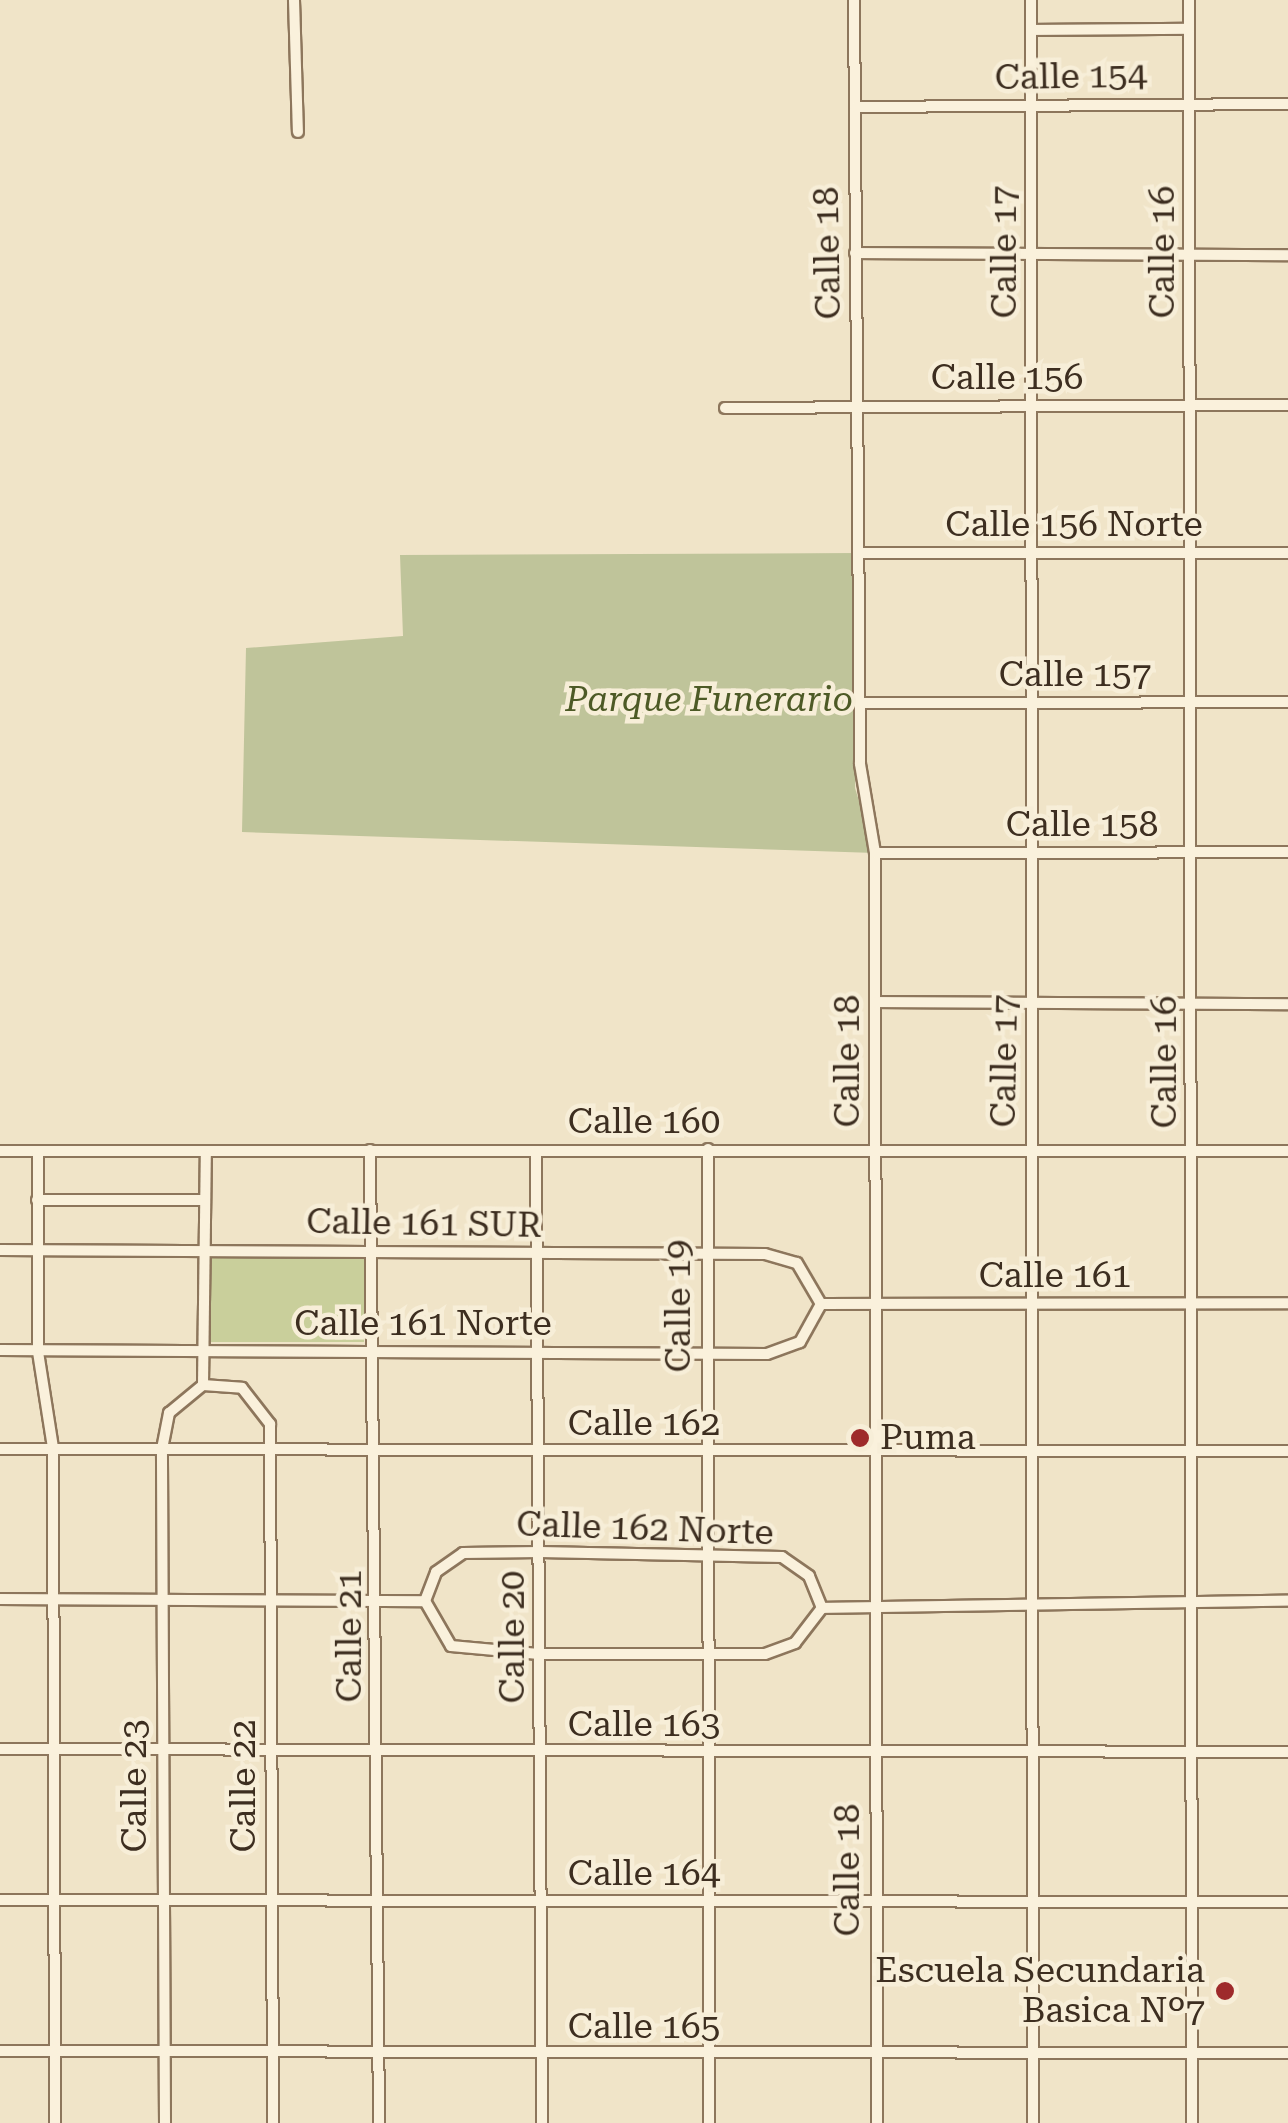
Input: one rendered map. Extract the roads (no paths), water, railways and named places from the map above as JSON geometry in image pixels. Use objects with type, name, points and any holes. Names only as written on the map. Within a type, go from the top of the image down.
[{"type":"street","points":[[294,0],[298,132]]},
{"type":"street","name":"Calle 18","points":[[854,0],[861,793],[875,853],[872,1450],[878,2123]]},
{"type":"street","name":"Calle 17","points":[[1032,0],[1033,2123]]},
{"type":"street","name":"Calle 16","points":[[1189,0],[1192,2123]]},
{"type":"street","points":[[1032,30],[1189,29]]},
{"type":"street","name":"Calle 154","points":[[855,106],[1288,104]]},
{"type":"street","points":[[855,252],[1288,255]]},
{"type":"street","name":"Calle 156","points":[[725,408],[1288,405]]},
{"type":"street","name":"Calle 156 Norte","points":[[860,553],[1288,553]]},
{"type":"street","name":"Calle 157","points":[[862,703],[1288,702]]},
{"type":"street","name":"Calle 158","points":[[875,853],[1288,852]]},
{"type":"street","points":[[876,1002],[1288,1004]]},
{"type":"street","name":"Calle 19","points":[[708,1149],[704,1554],[708,2123]]},
{"type":"street","name":"Calle 21","points":[[370,1150],[378,1600],[379,2123]]},
{"type":"street","name":"Calle 20","points":[[536,1150],[542,2123]]},
{"type":"street","name":"Calle 160","points":[[0,1151],[1288,1152]]},
{"type":"street","points":[[38,1151],[38,1352],[53,1448],[55,2123]]},
{"type":"street","points":[[162,1450],[169,1414],[203,1385],[206,1154]]},
{"type":"street","points":[[37,1200],[204,1200]]},
{"type":"street","name":"Calle 161 SUR","points":[[0,1250],[706,1253],[784,1257],[811,1280],[822,1304]]},
{"type":"street","name":"Calle 161","points":[[822,1304],[1288,1303]]},
{"type":"street","name":"Calle 161 Norte","points":[[0,1350],[784,1350],[810,1330],[822,1304]]},
{"type":"street","name":"Calle 22","points":[[203,1385],[254,1396],[272,1449],[273,2123]]},
{"type":"street","name":"Calle 162","points":[[0,1448],[706,1453],[1288,1451]]},
{"type":"street","name":"Calle 23","points":[[162,1450],[165,2123]]},
{"type":"street","name":"Calle 162 Norte","points":[[425,1602],[436,1572],[463,1554],[704,1554],[782,1556],[809,1576],[822,1608]]},
{"type":"street","points":[[0,1599],[425,1602],[451,1646],[539,1654],[783,1650],[822,1608],[1288,1601]]},
{"type":"street","name":"Calle 163","points":[[0,1749],[707,1754],[1288,1752]]},
{"type":"street","name":"Calle 164","points":[[0,1900],[1288,1902]]},
{"type":"street","name":"Calle 165","points":[[0,2051],[1288,2054]]},
{"type":"place","name":"Puma","points":[[860,1438]]},
{"type":"place","name":"Escuela Secundaria Basica Nº7","points":[[1225,1991]]},
{"type":"park label","name":"Parque Funerario","points":[[709,700]]}]
